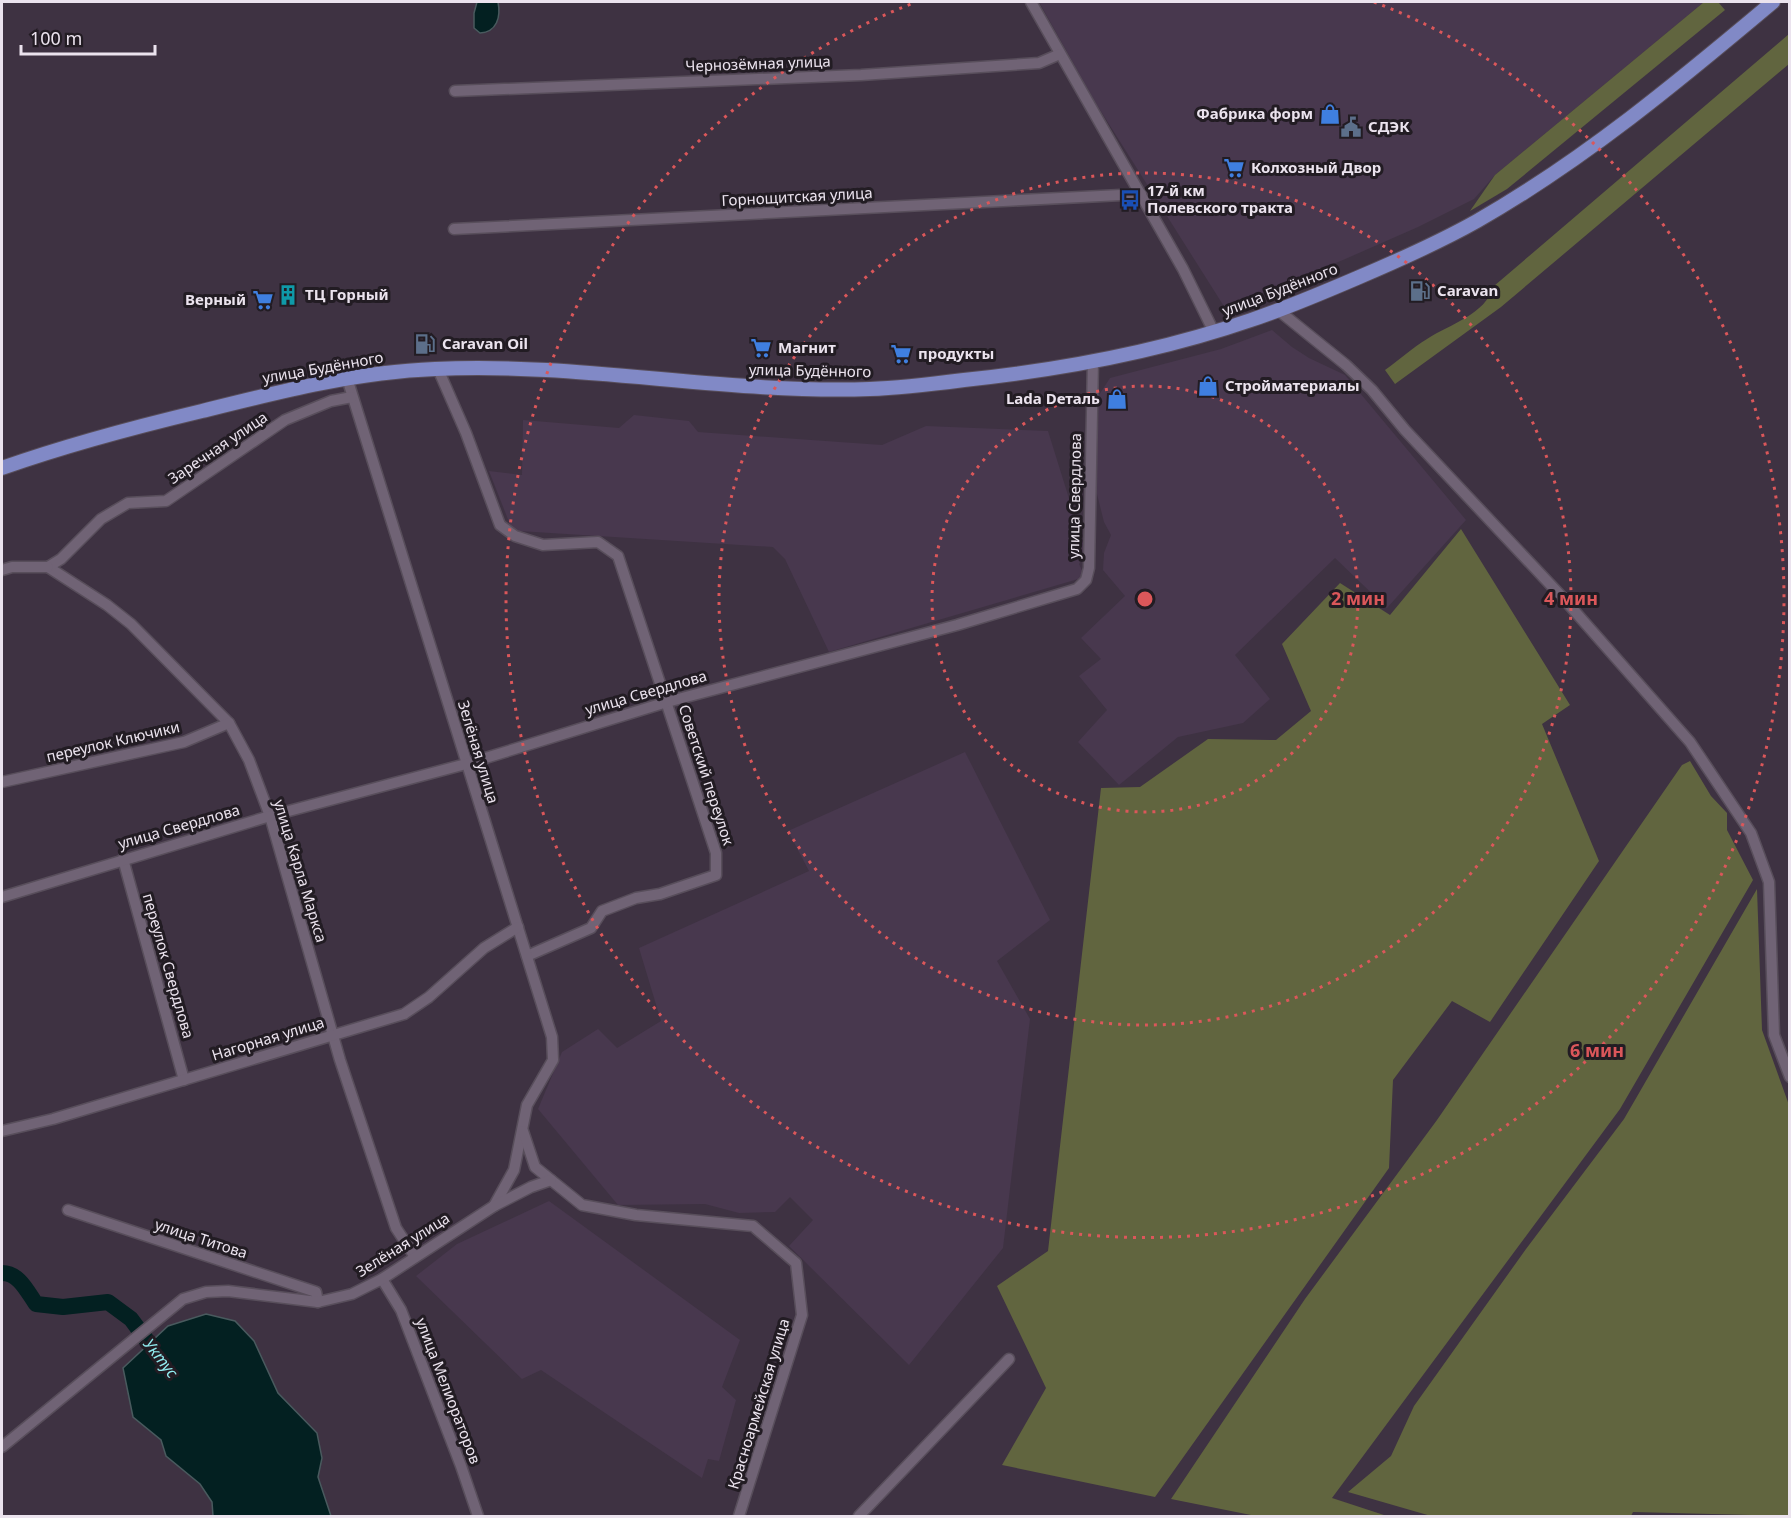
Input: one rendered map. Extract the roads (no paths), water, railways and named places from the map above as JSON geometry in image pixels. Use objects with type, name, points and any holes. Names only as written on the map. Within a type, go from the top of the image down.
[{"type":"main road","name":"улица Будённого","points":[[2,468],[154,422],[346,378],[438,369],[572,371],[752,388],[862,389],[1027,373],[1214,332],[1278,310],[1390,264],[1449,236],[1524,193],[1596,143],[1682,78],[1773,2]]},
{"type":"street","points":[[1031,2],[1188,277],[1214,332]]},
{"type":"street","name":"Чернозёмная улица","points":[[455,91],[861,75],[1039,63],[1060,54]]},
{"type":"street","name":"Горнощитская улица","points":[[454,229],[1141,194]]},
{"type":"street","points":[[1278,310],[1364,382],[1413,438],[1563,598],[1690,742],[1751,833],[1769,882],[1774,1035],[1790,1077]]},
{"type":"street","name":"улица Свердлова","points":[[2,897],[270,816],[466,764],[667,702],[957,625],[1070,591],[1082,585],[1089,568],[1093,360]]},
{"type":"street","name":"Советский переулок","points":[[438,369],[466,433],[500,525],[515,536],[543,545],[598,542],[618,556],[716,853],[716,875],[660,894],[636,898],[602,911],[591,928],[527,956]]},
{"type":"street","name":"Зелёная улица","points":[[346,378],[552,1037],[553,1060],[527,1105],[514,1170],[494,1206]]},
{"type":"street","name":"Заречная улица","points":[[48,567],[62,559],[101,519],[128,503],[166,501],[285,420],[331,401],[352,397]]},
{"type":"street","points":[[2,570],[12,567],[48,567]]},
{"type":"street","name":"улица Карла Маркса","points":[[48,567],[107,605],[131,624],[229,723],[249,760],[270,816],[333,1036],[396,1228],[415,1257]]},
{"type":"street","name":"переулок Ключики","points":[[2,782],[184,742],[229,723]]},
{"type":"street","name":"переулок Свердлова","points":[[123,859],[184,1080]]},
{"type":"street","name":"Нагорная улица","points":[[2,1131],[53,1119],[404,1014],[429,997],[484,948],[518,927]]},
{"type":"street","points":[[523,1131],[535,1167],[551,1180]]},
{"type":"street","name":"Зелёная улица","points":[[2,1447],[183,1299],[206,1292],[228,1291],[318,1302],[352,1294],[382,1280],[494,1206],[531,1187],[551,1180]]},
{"type":"street","name":"Красноармейская улица","points":[[551,1180],[582,1205],[636,1215],[753,1226],[796,1263],[802,1315],[739,1516]]},
{"type":"street","name":"улица Титова","points":[[68,1210],[316,1292],[318,1302]]},
{"type":"street","name":"улица Мелиораторов","points":[[382,1280],[401,1310],[478,1516]]},
{"type":"street","points":[[859,1516],[1009,1359]]},
{"type":"water","points":[[477,2],[498,2],[499,13],[496,23],[486,32],[480,33],[474,28]]},
{"type":"water","points":[[206,1314],[235,1321],[254,1341],[278,1393],[317,1433],[322,1458],[318,1477],[331,1516],[213,1516],[212,1502],[200,1484],[166,1456],[161,1440],[133,1417],[123,1368],[168,1326]]},
{"type":"waterway","name":"Уктус","points":[[2,1273],[18,1279],[36,1304],[63,1307],[108,1302],[131,1319],[162,1361]]},
{"type":"place","name":"Фабрика форм","points":[[1330,114]]},
{"type":"place","name":"СДЭК","points":[[1351,127]]},
{"type":"place","name":"Колхозный Двор","points":[[1234,168]]},
{"type":"place","name":"17-й км Полевского тракта","points":[[1130,200]]},
{"type":"place","name":"Caravan","points":[[1420,291]]},
{"type":"place","name":"ТЦ Горный","points":[[288,295]]},
{"type":"place","name":"Верный","points":[[263,300]]},
{"type":"place","name":"Caravan Oil","points":[[425,344]]},
{"type":"place","name":"Магнит","points":[[761,348]]},
{"type":"place","name":"продукты","points":[[901,354]]},
{"type":"place","name":"Стройматериалы","points":[[1208,386]]},
{"type":"place","name":"Lada Dеталь","points":[[1117,399]]}]
